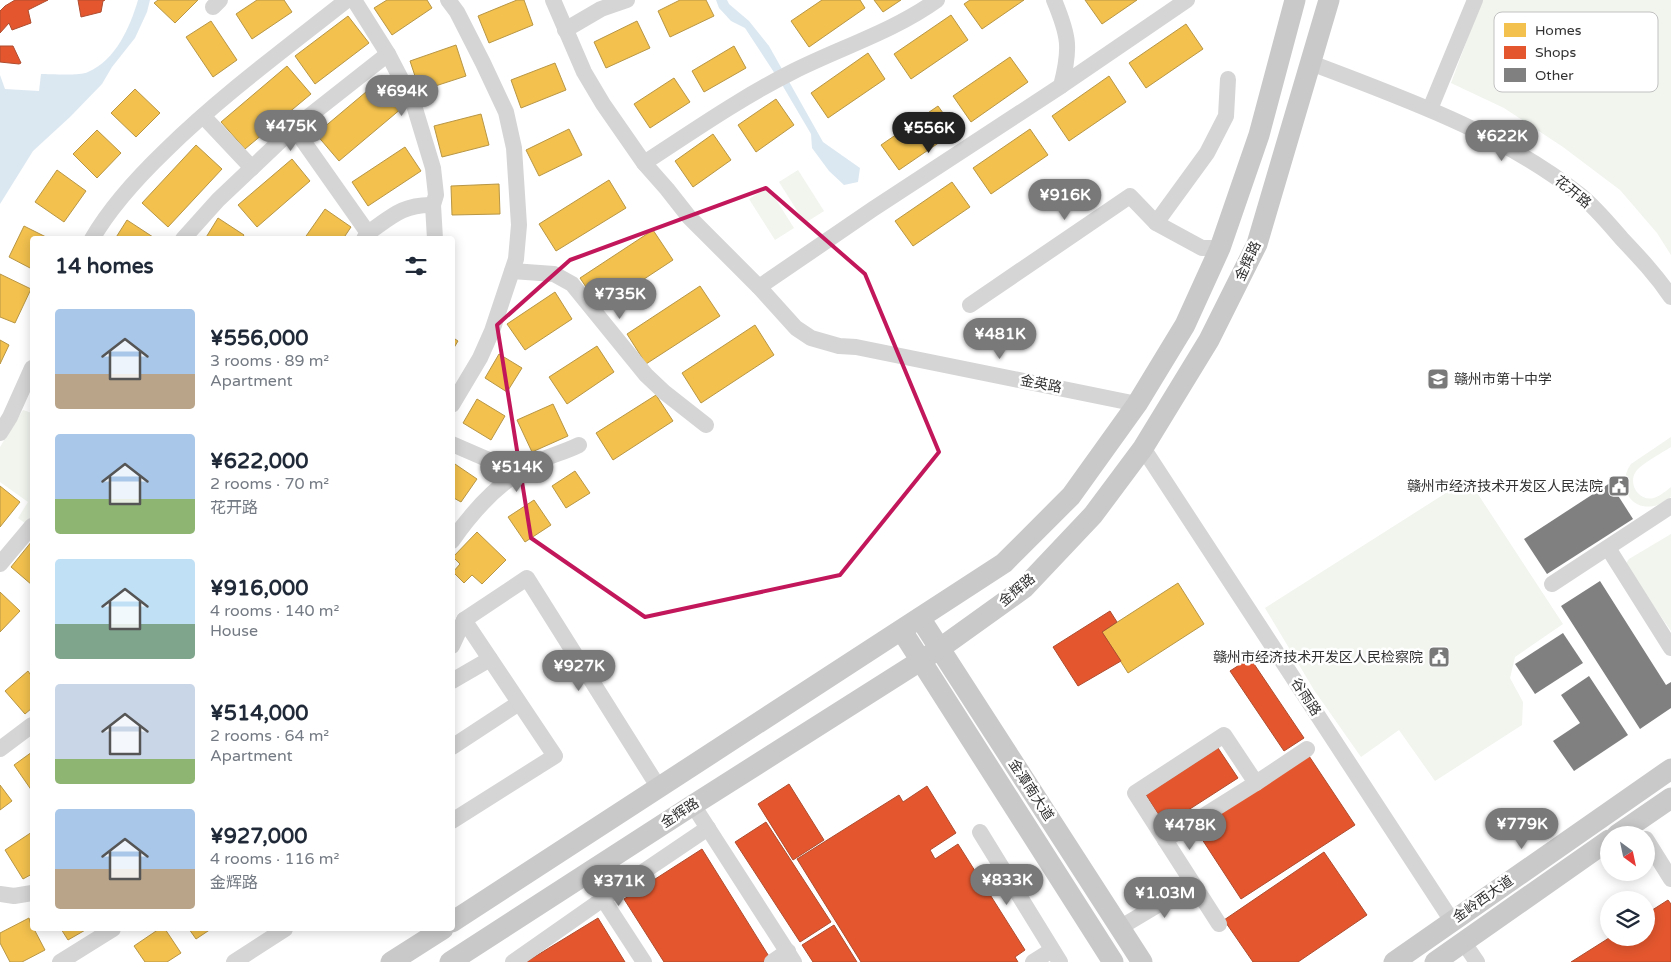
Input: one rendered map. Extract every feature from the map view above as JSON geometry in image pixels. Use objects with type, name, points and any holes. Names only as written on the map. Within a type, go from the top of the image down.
[{"type":"main road","name":"金辉路","points":[[455,920],[1004,563],[1071,496],[1137,404],[1185,325],[1220,248],[1259,135],[1295,0]]},
{"type":"main road","name":"金辉路","points":[[450,962],[693,804],[939,649],[1024,588],[1093,515],[1143,448],[1209,340],[1257,244],[1329,0]]},
{"type":"main road","name":"金潭南大道","points":[[920,618],[1142,962]]},
{"type":"main road","name":"金潭南大道","points":[[902,631],[1110,961]]},
{"type":"main road","name":"金岭西大道","points":[[1394,962],[1671,768]]},
{"type":"main road","points":[[1647,826],[1671,798]]},
{"type":"main road","name":"金岭西大道","points":[[1435,962],[1600,846]]},
{"type":"main road","points":[[391,962],[439,931]]},
{"type":"street","points":[[94,236],[139,177],[203,116],[229,93],[347,0]]},
{"type":"street","points":[[354,0],[388,54],[414,102],[433,168],[436,195],[433,205],[435,236]]},
{"type":"street","points":[[448,0],[457,12],[506,112],[514,148],[519,225],[516,259],[492,331],[480,358],[455,400]]},
{"type":"street","name":"金英路","points":[[553,0],[584,72],[644,163],[667,188],[689,217],[759,287],[796,328],[811,338],[839,346],[856,347],[1137,404]]},
{"type":"street","points":[[565,30],[601,9],[627,0]]},
{"type":"street","points":[[644,163],[762,88],[831,53],[892,28],[938,0]]},
{"type":"street","points":[[1054,0],[1068,40],[1067,63],[1062,86]]},
{"type":"street","points":[[759,287],[873,209],[1062,86],[1187,0]]},
{"type":"street","points":[[1430,109],[1475,0]]},
{"type":"street","points":[[186,236],[218,200],[294,128],[388,54]]},
{"type":"street","name":"花开路","points":[[1310,64],[1430,109],[1499,142],[1534,163],[1581,196],[1656,274],[1671,297]]},
{"type":"street","points":[[1156,222],[1207,153],[1226,116],[1228,79]]},
{"type":"street","points":[[203,116],[252,168]]},
{"type":"street","points":[[294,128],[366,236],[405,208],[420,204],[433,205]]},
{"type":"street","points":[[970,305],[1130,196],[1156,222],[1202,248],[1220,248]]},
{"type":"street","points":[[512,271],[554,274],[572,284],[646,374],[664,392],[706,425]]},
{"type":"street","points":[[2,424],[30,372]]},
{"type":"street","points":[[455,445],[520,473]]},
{"type":"street","points":[[455,537],[480,507],[504,483],[530,465],[578,445]]},
{"type":"street","name":"谷雨路","points":[[1143,448],[1452,921]]},
{"type":"street","points":[[1552,584],[1671,506]]},
{"type":"street","points":[[0,564],[30,528]]},
{"type":"street","points":[[1608,548],[1671,648]]},
{"type":"street","points":[[455,640],[464,620],[527,578],[659,788]]},
{"type":"street","points":[[455,819],[554,756],[464,620]]},
{"type":"street","points":[[455,679],[490,659]]},
{"type":"street","points":[[455,745],[519,703]]},
{"type":"street","points":[[0,749],[30,726]]},
{"type":"street","points":[[1219,924],[1135,793],[1224,735],[1256,783]]},
{"type":"street","points":[[1165,840],[1307,749]]},
{"type":"street","points":[[693,804],[791,957],[772,962]]},
{"type":"street","points":[[513,962],[708,828]]},
{"type":"street","points":[[980,832],[1056,956],[1033,962]]},
{"type":"street","points":[[1655,853],[1671,879]]},
{"type":"street","points":[[1121,928],[1193,884]]},
{"type":"street","points":[[0,894],[14,896],[30,893]]},
{"type":"street","points":[[603,899],[644,962]]},
{"type":"street","points":[[60,962],[110,931]]},
{"type":"street","points":[[234,962],[282,931]]},
{"type":"street","points":[[1464,943],[1477,962]]},
{"type":"highlighted area","points":[[766,188],[865,274],[939,452],[840,575],[645,617],[531,538],[497,325],[570,260]]},
{"type":"shaded area","points":[[138,0],[150,0],[147,12],[135,38],[112,67],[102,84],[33,151],[0,204],[0,75],[5,89],[39,91],[41,74],[84,73],[98,67],[120,42],[131,21]]},
{"type":"shaded area","points":[[716,0],[727,0],[729,4],[749,21],[769,46],[823,142],[860,168],[858,182],[844,185],[829,171],[812,148],[811,134],[745,28],[731,21],[719,8]]},
{"type":"shaded area","points":[[1482,0],[1671,0],[1671,255],[1657,233],[1620,190],[1563,147],[1504,108],[1451,83]]},
{"type":"shaded area","points":[[798,170],[824,211],[805,223],[779,182]]},
{"type":"shaded area","points":[[768,187],[794,228],[775,240],[749,199]]},
{"type":"shaded area","points":[[23,410],[30,412],[30,527],[18,518],[28,502],[0,482],[0,447]]},
{"type":"shaded area","points":[[1671,437],[1671,447],[1646,462],[1635,473],[1633,483],[1640,495],[1649,499],[1661,495],[1671,487],[1671,497],[1661,504],[1654,506],[1637,504],[1632,500],[1625,487],[1627,471],[1631,464]]},
{"type":"shaded area","points":[[1468,479],[1563,624],[1515,657],[1510,678],[1523,702],[1522,725],[1435,781],[1399,730],[1361,757],[1314,690],[1265,608]]},
{"type":"shaded area","points":[[1671,534],[1671,631],[1625,565],[1629,559]]},
{"type":"building: Homes","points":[[158,0],[198,0],[175,23],[154,3]]},
{"type":"building: Homes","points":[[257,0],[284,0],[292,12],[252,39],[236,14]]},
{"type":"building: Homes","points":[[387,0],[427,0],[432,8],[392,35],[374,8]]},
{"type":"building: Homes","points":[[517,0],[524,0],[533,25],[489,43],[478,16]]},
{"type":"building: Homes","points":[[680,0],[706,0],[714,16],[670,37],[658,11]]},
{"type":"building: Homes","points":[[822,0],[860,0],[865,8],[809,47],[791,21]]},
{"type":"building: Homes","points":[[874,0],[901,0],[883,12]]},
{"type":"building: Homes","points":[[970,0],[1024,0],[982,29],[964,4]]},
{"type":"building: Homes","points":[[1085,0],[1137,0],[1102,24]]},
{"type":"building: Homes","points":[[951,15],[968,40],[911,79],[894,54]]},
{"type":"building: Homes","points":[[348,16],[369,43],[315,84],[295,56]]},
{"type":"building: Homes","points":[[211,21],[237,60],[213,77],[186,37]]},
{"type":"building: Homes","points":[[637,21],[650,48],[606,68],[594,42]]},
{"type":"building: Homes","points":[[1186,24],[1203,49],[1146,88],[1129,63]]},
{"type":"building: Homes","points":[[456,45],[466,76],[420,91],[410,61]]},
{"type":"building: Homes","points":[[734,46],[746,68],[704,92],[692,71]]},
{"type":"building: Homes","points":[[868,53],[885,79],[828,118],[811,93]]},
{"type":"building: Homes","points":[[1010,57],[1028,82],[971,122],[953,96]]},
{"type":"building: Homes","points":[[555,63],[566,90],[521,108],[511,80]]},
{"type":"building: Homes","points":[[287,66],[311,94],[245,149],[221,122]]},
{"type":"building: Homes","points":[[1109,76],[1126,102],[1069,141],[1052,116]]},
{"type":"building: Homes","points":[[674,78],[690,102],[650,128],[634,104]]},
{"type":"building: Homes","points":[[379,81],[402,108],[339,161],[316,134]]},
{"type":"building: Homes","points":[[135,89],[160,113],[136,137],[111,113]]},
{"type":"building: Homes","points":[[776,99],[794,125],[756,152],[738,125]]},
{"type":"building: Homes","points":[[938,106],[956,131],[899,170],[881,145]]},
{"type":"building: Homes","points":[[481,114],[489,145],[442,157],[434,126]]},
{"type":"building: Homes","points":[[569,129],[582,155],[539,176],[526,150]]},
{"type":"building: Homes","points":[[1030,129],[1048,155],[991,194],[973,168]]},
{"type":"building: Homes","points":[[97,130],[121,153],[97,178],[73,154]]},
{"type":"building: Homes","points":[[713,134],[731,160],[693,187],[675,161]]},
{"type":"building: Homes","points":[[196,145],[222,169],[168,227],[142,203]]},
{"type":"building: Homes","points":[[405,147],[421,171],[368,206],[352,182]]},
{"type":"building: Homes","points":[[292,159],[310,181],[257,227],[238,205]]},
{"type":"building: Homes","points":[[57,170],[86,191],[64,222],[35,202]]},
{"type":"building: Homes","points":[[609,180],[626,208],[556,251],[539,224]]},
{"type":"building: Homes","points":[[952,182],[970,207],[913,246],[895,221]]},
{"type":"building: Homes","points":[[499,184],[500,214],[452,215],[451,186]]},
{"type":"building: Homes","points":[[325,209],[351,227],[345,236],[306,236]]},
{"type":"building: Homes","points":[[218,218],[244,235],[243,236],[207,236]]},
{"type":"building: Homes","points":[[127,220],[151,236],[117,236]]},
{"type":"building: Homes","points":[[24,226],[44,236],[30,236],[30,268],[9,257]]},
{"type":"building: Homes","points":[[653,230],[673,260],[600,308],[580,278]]},
{"type":"building: Homes","points":[[0,274],[30,289],[30,291],[15,323],[0,317]]},
{"type":"building: Homes","points":[[700,286],[720,316],[646,364],[627,334]]},
{"type":"building: Homes","points":[[555,292],[572,319],[525,350],[507,324]]},
{"type":"building: Homes","points":[[755,325],[774,355],[701,403],[682,373]]},
{"type":"building: Homes","points":[[0,340],[9,345],[0,364]]},
{"type":"building: Homes","points":[[597,346],[614,372],[567,404],[549,377]]},
{"type":"building: Homes","points":[[499,354],[522,368],[507,392],[485,378]]},
{"type":"building: Homes","points":[[656,395],[673,421],[613,460],[596,433]]},
{"type":"building: Homes","points":[[477,399],[505,416],[491,440],[463,423]]},
{"type":"building: Homes","points":[[553,404],[568,436],[532,452],[517,420]]},
{"type":"building: Homes","points":[[455,464],[477,479],[461,502],[455,499]]},
{"type":"building: Homes","points":[[575,471],[590,493],[566,508],[552,486]]},
{"type":"building: Homes","points":[[0,486],[20,502],[0,527]]},
{"type":"building: Homes","points":[[534,500],[551,525],[525,542],[508,517]]},
{"type":"building: Homes","points":[[477,532],[506,560],[482,584],[472,575],[464,583],[455,574],[455,570],[460,564],[455,559],[455,555]]},
{"type":"building: Homes","points":[[30,543],[30,583],[11,567]]},
{"type":"building: Homes","points":[[1178,583],[1204,624],[1128,673],[1102,632]]},
{"type":"building: Homes","points":[[0,592],[20,611],[0,632]]},
{"type":"building: Homes","points":[[28,671],[30,674],[30,710],[25,714],[5,691]]},
{"type":"building: Homes","points":[[30,753],[30,788],[14,765]]},
{"type":"building: Homes","points":[[0,785],[12,801],[0,810]]},
{"type":"building: Homes","points":[[30,833],[30,875],[23,879],[5,850]]},
{"type":"building: Homes","points":[[29,918],[30,931],[35,931],[45,950],[22,962],[10,962],[0,943],[0,933]]},
{"type":"building: Homes","points":[[62,931],[84,931],[68,940]]},
{"type":"building: Homes","points":[[156,931],[166,931],[181,953],[167,962],[145,962],[134,946]]},
{"type":"building: Homes","points":[[190,931],[208,931],[196,939]]},
{"type":"building: Shops","points":[[15,0],[48,0],[28,10],[31,23],[12,30],[9,23],[0,33],[0,11]]},
{"type":"building: Shops","points":[[78,0],[105,0],[103,1],[101,12],[81,17]]},
{"type":"building: Shops","points":[[0,46],[13,46],[21,63],[0,62]]},
{"type":"building: Shops","points":[[1110,611],[1117,622],[1102,632],[1121,661],[1078,686],[1053,647]]},
{"type":"building: Shops","points":[[1250,658],[1304,738],[1284,751],[1230,671]]},
{"type":"building: Shops","points":[[1218,748],[1238,778],[1165,825],[1146,795]]},
{"type":"building: Shops","points":[[1309,756],[1355,825],[1241,899],[1196,830]]},
{"type":"building: Shops","points":[[789,784],[824,840],[793,860],[758,804]]},
{"type":"building: Shops","points":[[927,786],[956,833],[930,850],[935,859],[958,844],[1025,950],[1015,957],[1018,962],[861,962],[797,859],[899,795],[903,802]]},
{"type":"building: Shops","points":[[766,822],[831,922],[800,942],[735,842]]},
{"type":"building: Shops","points":[[702,849],[770,958],[763,962],[664,962],[624,899]]},
{"type":"building: Shops","points":[[1324,852],[1367,915],[1298,962],[1253,962],[1224,920]]},
{"type":"building: Shops","points":[[1668,900],[1671,904],[1671,962],[1571,962],[1600,944],[1600,946],[1655,946],[1655,908]]},
{"type":"building: Shops","points":[[598,918],[625,962],[526,962]]},
{"type":"building: Shops","points":[[834,925],[857,962],[813,962],[802,945]]},
{"type":"building: Other","points":[[1610,483],[1633,519],[1547,574],[1524,539]]},
{"type":"building: Other","points":[[1600,581],[1666,685],[1671,682],[1671,708],[1640,729],[1561,606]]},
{"type":"building: Other","points":[[1563,633],[1583,663],[1535,694],[1515,664]]},
{"type":"building: Other","points":[[1589,676],[1628,735],[1574,771],[1553,741],[1580,723],[1561,695]]},
{"type":"place","name":"赣州市第十中学","points":[[1438,379]]},
{"type":"place","name":"赣州市经济技术开发区人民法院","points":[[1619,486]]},
{"type":"place","name":"赣州市经济技术开发区人民检察院","points":[[1439,657]]}]
